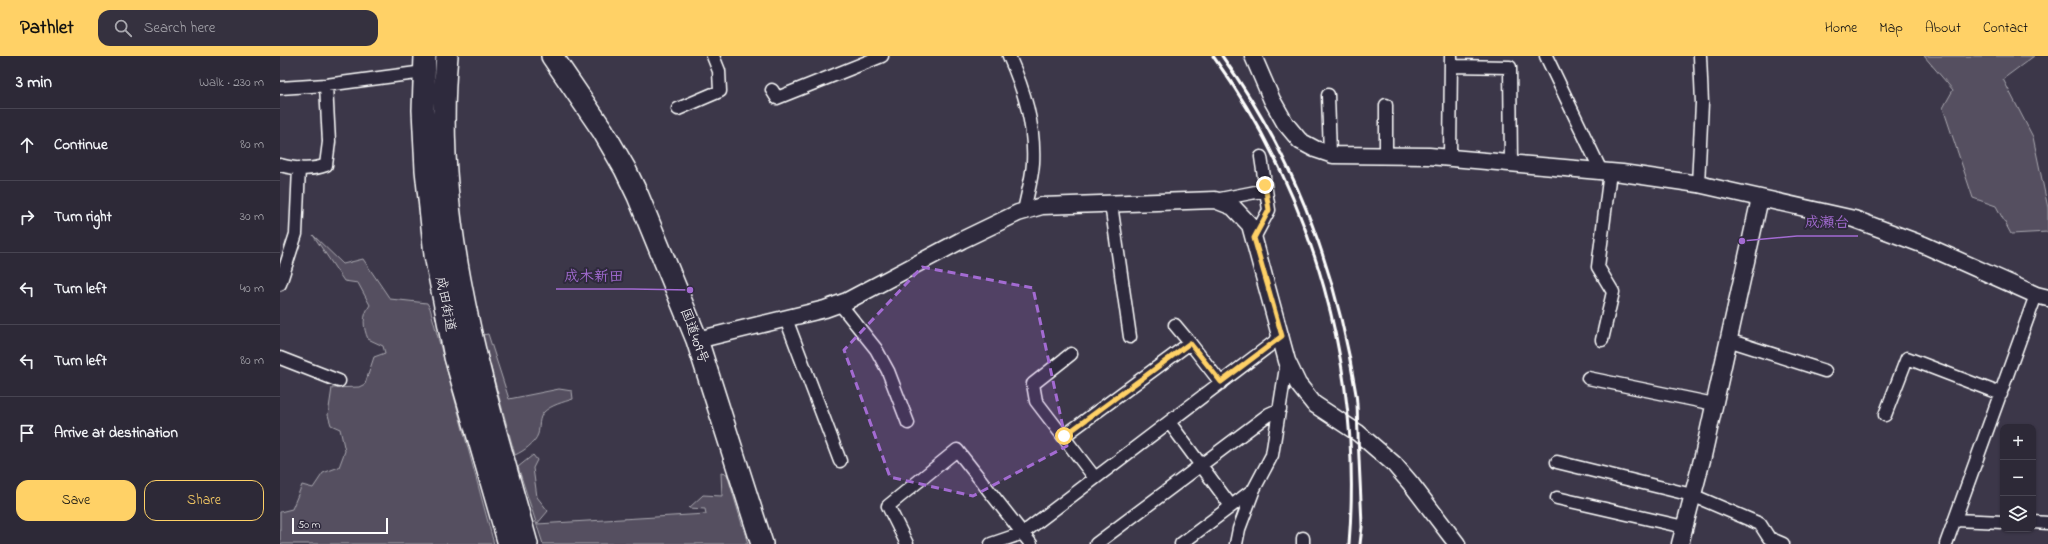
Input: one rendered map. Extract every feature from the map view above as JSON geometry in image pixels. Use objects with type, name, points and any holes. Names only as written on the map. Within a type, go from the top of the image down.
[{"type":"highway","name":"成田街道","points":[[447,56],[443,126],[446,184],[454,253],[477,365],[527,544]]},
{"type":"highway","name":"国道409号","points":[[552,56],[603,131],[625,169],[638,196],[697,340],[762,544]]},
{"type":"highway","name":"成田街道","points":[[425,64],[426,170],[435,255],[455,357],[509,544]]},
{"type":"street","points":[[678,109],[720,91],[719,71],[713,56]]},
{"type":"street","points":[[772,90],[777,98],[882,56]]},
{"type":"street","points":[[1009,56],[1022,85],[1033,133],[1032,164],[1024,211]]},
{"type":"street","points":[[1253,56],[1272,100],[1285,123],[1300,141],[1315,149],[1330,154],[1450,158],[1605,172],[1698,184],[1854,219],[1924,245],[2042,297],[2001,394],[1946,544]]},
{"type":"street","points":[[1546,56],[1605,172],[1598,267],[1613,292],[1602,340]]},
{"type":"street","points":[[1698,184],[1702,103],[1700,56]]},
{"type":"street","points":[[1450,158],[1451,61],[1510,67],[1511,163]]},
{"type":"street","points":[[280,88],[326,85],[425,64]]},
{"type":"street","points":[[280,165],[299,168],[317,168],[326,165],[329,142],[326,85]]},
{"type":"street","points":[[1328,95],[1330,154]]},
{"type":"street","points":[[1386,105],[1386,156]]},
{"type":"street","points":[[1254,238],[1269,210],[1261,157]]},
{"type":"street","points":[[280,284],[296,234],[299,168]]},
{"type":"street","points":[[697,340],[786,319],[840,304],[962,240],[1024,211],[1042,206],[1215,200],[1266,190]]},
{"type":"street","points":[[1680,544],[1714,404],[1760,198]]},
{"type":"street","points":[[1215,200],[1233,207],[1250,225],[1288,361],[1298,384],[1314,404],[1358,433],[1394,464],[1412,485],[1455,543]]},
{"type":"street","points":[[1111,204],[1130,337]]},
{"type":"street","points":[[840,304],[876,349],[888,371],[908,423]]},
{"type":"street","points":[[786,319],[840,461]]},
{"type":"street","points":[[1175,324],[1221,382]]},
{"type":"street","points":[[991,544],[1023,533],[1282,336]]},
{"type":"street","points":[[1728,340],[1825,370]]},
{"type":"street","points":[[1064,436],[1190,343]]},
{"type":"street","points":[[1071,354],[1033,384],[1036,401],[1095,478]]},
{"type":"street","points":[[280,358],[339,381]]},
{"type":"street","points":[[1885,415],[1907,358],[2001,394]]},
{"type":"street","points":[[1236,544],[1239,529],[1254,489],[1272,455],[1288,361]]},
{"type":"street","points":[[1588,378],[1714,404]]},
{"type":"street","points":[[1096,544],[1202,466],[1269,414],[1280,409]]},
{"type":"street","points":[[1169,422],[1231,506]]},
{"type":"street","points":[[907,544],[888,506],[957,450],[1031,544]]},
{"type":"street","points":[[1557,462],[1692,495],[1760,524],[1769,538],[1783,544]]},
{"type":"street","points":[[1181,544],[1254,489]]},
{"type":"street","points":[[1556,498],[1684,527]]},
{"type":"street","points":[[1955,520],[2000,522]]},
{"type":"street","points":[[2036,522],[2048,523]]},
{"type":"highlighted area","points":[[922,267],[1033,288],[1067,446],[973,496],[890,477],[844,350]]},
{"type":"shaded area","points":[[1924,56],[2034,56],[2003,79],[2033,137],[2048,208],[2048,232],[2011,234],[1996,206],[1973,198],[1943,108],[1953,90]]},
{"type":"shaded area","points":[[313,235],[343,264],[363,259],[390,299],[427,303],[430,308],[494,544],[280,544],[280,512],[292,509],[302,485],[313,488],[323,473],[339,467],[345,451],[340,429],[331,425],[328,415],[332,388],[359,387],[365,384],[374,357],[385,353],[383,346],[368,339],[364,322],[367,309],[370,305],[358,283],[344,281]]},
{"type":"shaded area","points":[[488,334],[509,399],[559,389],[572,391],[573,399],[554,406],[542,414],[537,437],[532,444],[515,455],[482,335]]},
{"type":"shaded area","points":[[533,455],[537,460],[533,468],[537,497],[548,511],[537,524],[706,514],[705,509],[689,508],[703,495],[722,496],[721,473],[727,474],[748,544],[543,544],[518,467]]},
{"type":"railway","points":[[1213,56],[1248,110],[1279,167],[1304,227],[1324,288],[1339,351],[1348,415],[1351,479],[1349,544]]},
{"type":"railway","points":[[1222,56],[1248,94],[1271,134],[1291,175],[1309,217],[1337,304],[1348,349],[1357,399],[1362,527],[1360,544]]},
{"type":"place","name":"成瀬台","points":[[1742,241]]},
{"type":"place","name":"成木新田","points":[[690,290]]},
{"type":"route","points":[[1064,436],[1190,343],[1221,382],[1282,336],[1254,238],[1269,210],[1265,185]]}]
